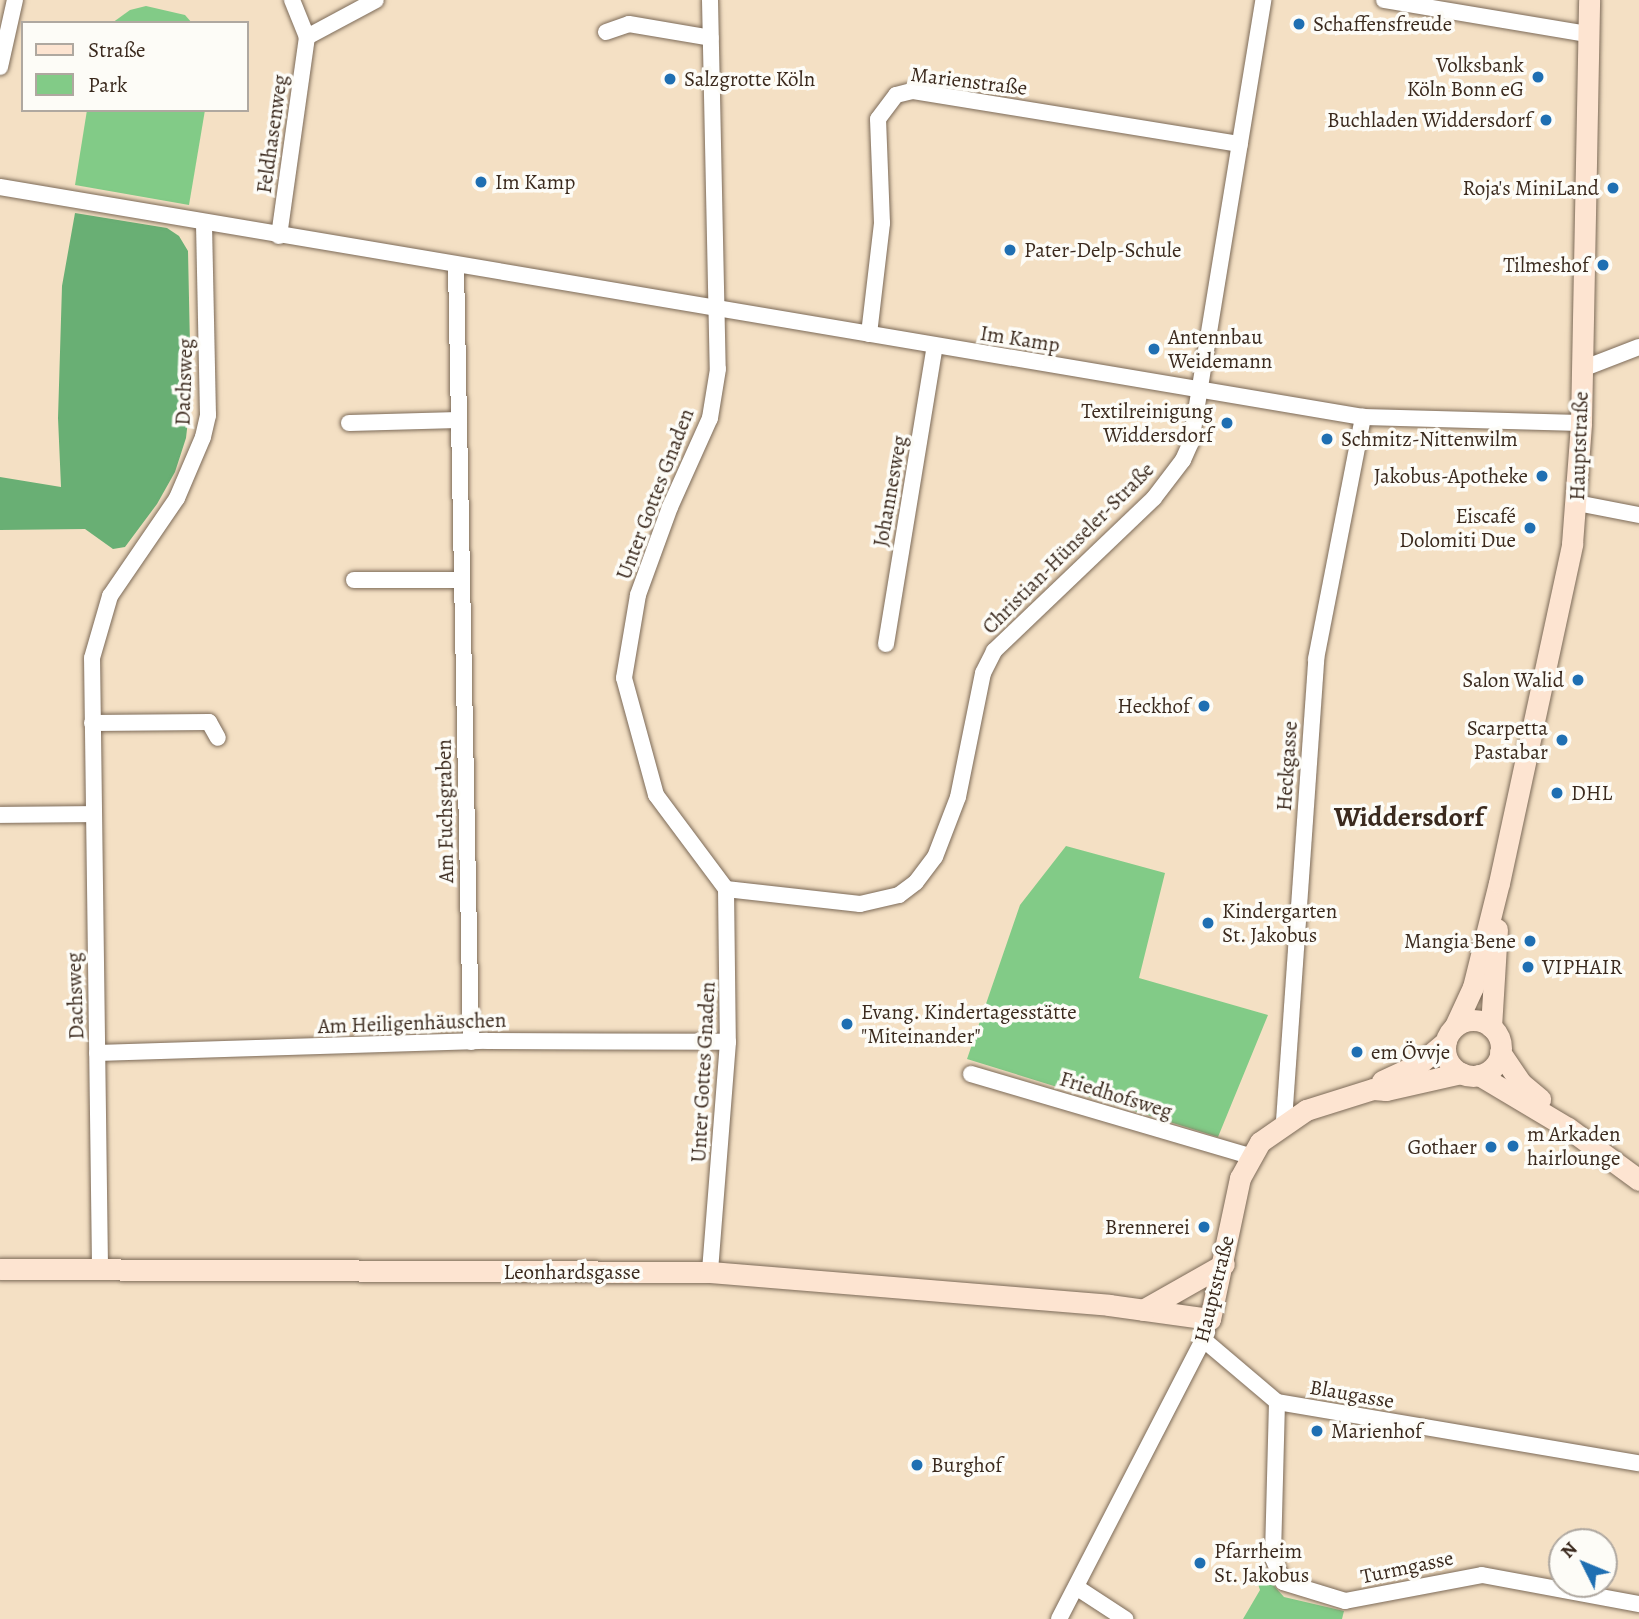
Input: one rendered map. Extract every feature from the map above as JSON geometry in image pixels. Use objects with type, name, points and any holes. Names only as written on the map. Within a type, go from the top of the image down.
[{"type":"street","points":[[0,67],[15,0]]},
{"type":"street","points":[[292,0],[307,37],[376,0]]},
{"type":"street","name":"Unter Gottes Gnaden","points":[[710,0],[718,369],[710,418],[651,555],[627,642],[624,678],[656,795],[726,889],[727,1042],[710,1272]]},
{"type":"street","name":"Christian-Hünseler-Straße","points":[[726,889],[860,904],[899,895],[916,882],[935,857],[958,797],[988,661],[1002,640],[1172,477],[1191,442],[1263,0]]},
{"type":"street","points":[[1384,0],[1588,34]]},
{"type":"street","name":"Hauptstraße","points":[[1059,1619],[1207,1330],[1224,1264],[1240,1178],[1249,1156],[1284,1121],[1373,1089],[1419,1064],[1450,1034],[1472,987],[1499,883],[1566,585],[1577,503],[1581,423],[1588,34],[1592,1]]},
{"type":"street","points":[[606,32],[629,24],[711,38]]},
{"type":"street","name":"Feldhasenweg","points":[[279,236],[307,37]]},
{"type":"street","name":"Marienstraße","points":[[869,334],[882,223],[878,118],[896,95],[912,91],[1240,144]]},
{"type":"street","name":"Im Kamp","points":[[0,187],[1363,417],[1581,423]]},
{"type":"street","name":"Dachsweg","points":[[100,1267],[92,658],[102,615],[130,565],[177,498],[208,415],[204,223]]},
{"type":"street","name":"Am Fuchsgraben","points":[[456,265],[471,1042]]},
{"type":"street","name":"Johannesweg","points":[[886,644],[935,345]]},
{"type":"street","points":[[1582,369],[1639,347]]},
{"type":"street","name":"Heckgasse","points":[[1284,1121],[1317,659],[1363,417]]},
{"type":"street","points":[[349,423],[459,420]]},
{"type":"street","points":[[1577,503],[1639,515]]},
{"type":"street","points":[[354,580],[462,579]]},
{"type":"street","points":[[92,723],[209,722],[218,738]]},
{"type":"street","points":[[0,814],[94,814]]},
{"type":"street","name":"Hauptstraße","points":[[1491,1027],[1499,883]]},
{"type":"street","points":[[1569,1128],[1448,1060],[1450,1034],[1469,1020],[1491,1027],[1500,1052],[1521,1083],[1569,1128],[1639,1180]]},
{"type":"street","name":"Am Heiligenhäuschen","points":[[97,1053],[471,1042],[727,1042]]},
{"type":"street","points":[[1470,1074],[1494,1066],[1500,1052]]},
{"type":"street","name":"Friedhofsweg","points":[[971,1074],[1249,1156]]},
{"type":"street","name":"Hauptstraße","points":[[1373,1089],[1386,1090],[1470,1074]]},
{"type":"street","points":[[1143,1310],[1224,1264]]},
{"type":"street","name":"Leonhardsgasse","points":[[0,1269],[100,1267],[710,1272],[1143,1310],[1207,1330]]},
{"type":"street","points":[[1207,1330],[1276,1402]]},
{"type":"street","name":"Blaugasse","points":[[1276,1402],[1639,1463]]},
{"type":"street","name":"Turmgasse","points":[[1276,1402],[1273,1558],[1283,1582],[1345,1601],[1482,1575],[1639,1604]]},
{"type":"street","points":[[1076,1587],[1125,1619]]},
{"type":"green space","points":[[146,6],[185,15],[190,21],[115,21],[130,10]]},
{"type":"green space","points":[[87,112],[205,112],[189,205],[75,185]]},
{"type":"green space","points":[[75,213],[167,228],[179,236],[188,251],[191,394],[186,438],[175,472],[157,504],[125,547],[113,549],[85,529],[0,530],[0,477],[61,487],[58,418],[62,286]]},
{"type":"green space","points":[[1066,846],[1165,873],[1139,978],[1268,1015],[1218,1137],[967,1059],[1020,905]]},
{"type":"green space","points":[[1260,1570],[1284,1597],[1344,1611],[1342,1619],[1243,1619],[1260,1590],[1256,1578]]},
{"type":"place","name":"Schaffensfreude","points":[[1299,24]]},
{"type":"place","name":"Volksbank Köln Bonn eG","points":[[1538,77]]},
{"type":"place","name":"Salzgrotte Köln","points":[[670,79]]},
{"type":"place","name":"Buchladen Widdersdorf","points":[[1546,120]]},
{"type":"place","name":"Im Kamp","points":[[481,182]]},
{"type":"place","name":"Roja's MiniLand","points":[[1613,188]]},
{"type":"place","name":"Pater-Delp-Schule","points":[[1010,250]]},
{"type":"place","name":"Tilmeshof","points":[[1603,265]]},
{"type":"place","name":"Antennbau Weidemann","points":[[1154,349]]},
{"type":"place","name":"Textilreinigung Widdersdorf","points":[[1227,423]]},
{"type":"place","name":"Schmitz-Nittenwilm","points":[[1327,439]]},
{"type":"place","name":"Jakobus-Apotheke","points":[[1542,476]]},
{"type":"place","name":"Eiscafé Dolomiti Due","points":[[1530,528]]},
{"type":"place","name":"Salon Walid","points":[[1578,680]]},
{"type":"place","name":"Heckhof","points":[[1204,706]]},
{"type":"place","name":"Scarpetta Pastabar","points":[[1562,740]]},
{"type":"place","name":"DHL","points":[[1557,793]]},
{"type":"place","name":"Kindergarten St. Jakobus","points":[[1208,923]]},
{"type":"place","name":"Mangia Bene","points":[[1530,941]]},
{"type":"place","name":"VIPHAIR","points":[[1528,967]]},
{"type":"place","name":"Evang. Kindertagesstätte \"Miteinander\"","points":[[847,1024]]},
{"type":"place","name":"em Övvje","points":[[1357,1052]]},
{"type":"place","name":"m Arkaden hairlounge","points":[[1513,1146]]},
{"type":"place","name":"Gothaer","points":[[1491,1147]]},
{"type":"place","name":"Brennerei","points":[[1204,1227]]},
{"type":"place","name":"Marienhof","points":[[1317,1431]]},
{"type":"place","name":"Burghof","points":[[917,1465]]},
{"type":"place","name":"Pfarrheim St. Jakobus","points":[[1200,1563]]},
{"type":"district","name":"Widdersdorf","points":[[1409,817]]}]
